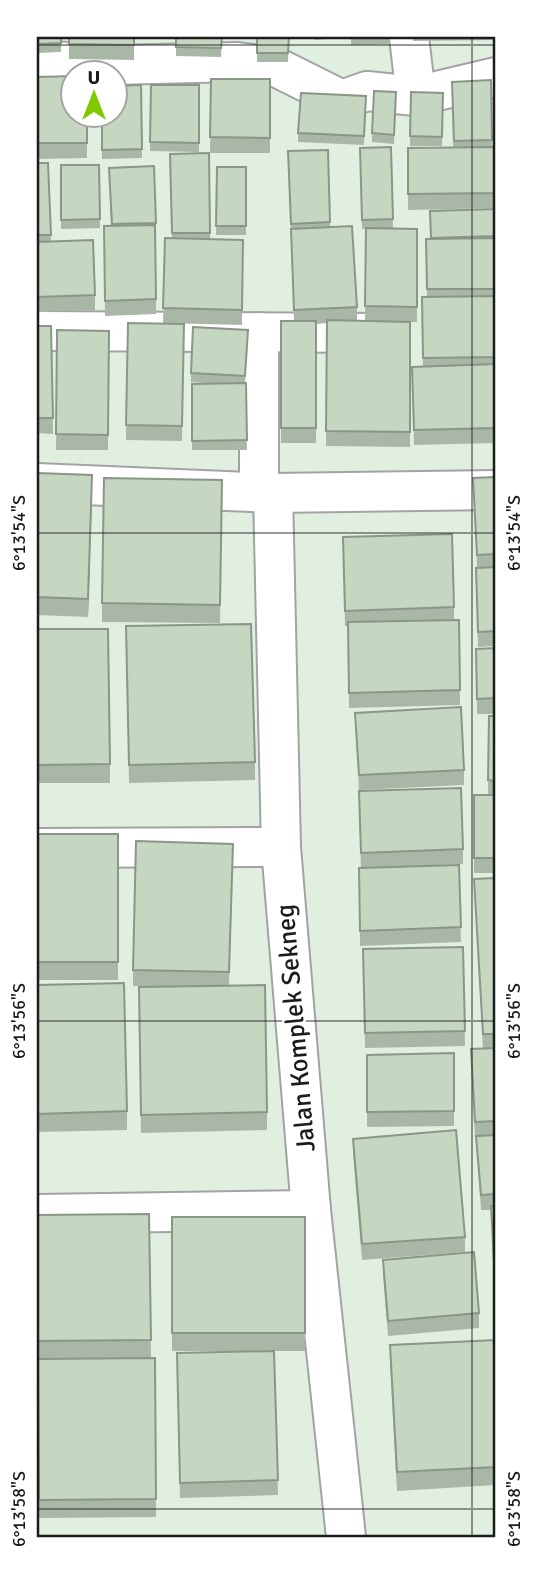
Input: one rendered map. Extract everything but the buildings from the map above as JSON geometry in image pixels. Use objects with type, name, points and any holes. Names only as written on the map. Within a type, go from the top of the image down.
[{"type":"street","points":[[409,37],[416,96]]},
{"type":"street","points":[[37,60],[113,65],[146,50],[238,62],[276,67],[342,100],[366,91],[416,96],[496,77]]},
{"type":"street","points":[[37,331],[386,333]]},
{"type":"street","name":"Jalan Komplek Sekneg","points":[[259,332],[281,847],[311,1210],[346,1537]]},
{"type":"street","points":[[37,483],[266,492],[496,490]]},
{"type":"street","points":[[37,848],[281,847]]},
{"type":"street","points":[[37,1214],[311,1210]]}]
